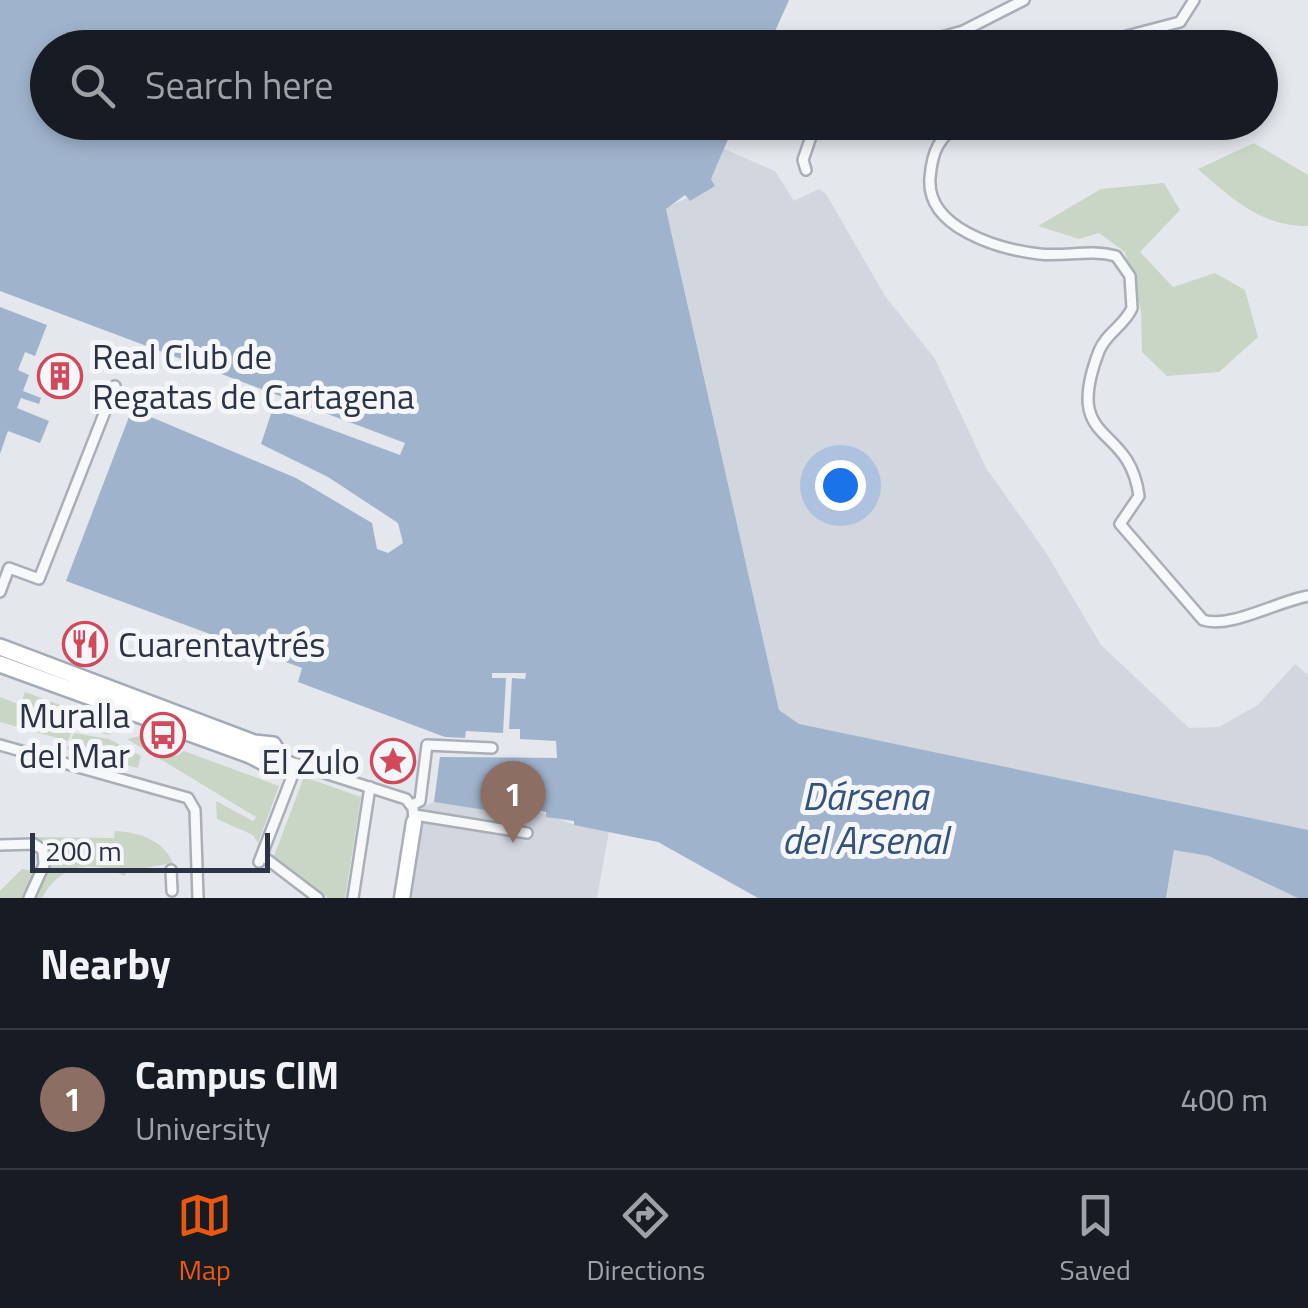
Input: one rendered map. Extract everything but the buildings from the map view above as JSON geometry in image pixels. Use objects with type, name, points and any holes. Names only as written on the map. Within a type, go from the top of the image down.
[{"type":"main road","points":[[0,647],[278,748],[280,759],[270,767],[0,664]]},
{"type":"main road","points":[[260,762],[259,753],[268,745]]},
{"type":"main road","points":[[402,898],[414,814]]},
{"type":"street","points":[[963,30],[1024,0]]},
{"type":"street","points":[[1150,30],[1180,22],[1194,0]]},
{"type":"street","points":[[806,170],[803,160],[810,140]]},
{"type":"street","points":[[939,140],[929,188],[940,215],[984,238],[1039,254],[1103,253],[1125,264],[1133,292],[1132,308],[1100,347],[1086,406],[1091,420],[1130,459],[1136,472],[1139,496],[1120,524],[1203,620],[1230,624],[1258,609],[1308,596]]},
{"type":"street","points":[[0,592],[9,568],[39,579],[115,386]]},
{"type":"street","points":[[0,745],[183,795],[196,810],[198,898]]},
{"type":"street","points":[[414,814],[420,801],[427,746],[492,748]]},
{"type":"street","points":[[280,759],[370,787],[414,814],[527,834]]},
{"type":"street","points":[[298,764],[262,859],[318,898]]},
{"type":"street","points":[[352,898],[370,787]]},
{"type":"street","points":[[0,845],[34,844],[43,850],[45,861],[29,898]]},
{"type":"street","points":[[171,870],[172,891]]},
{"type":"shaded area","points":[[724,149],[775,171],[794,201],[819,189],[826,194],[885,296],[935,359],[986,468],[1045,551],[1101,645],[1189,728],[1219,727],[1258,705],[1295,664],[1308,675],[1308,898],[1166,898],[1174,850],[798,724],[779,710],[666,208],[714,185],[711,179]]},
{"type":"shaded area","points":[[434,802],[529,817],[531,809],[575,825],[609,831],[597,898],[410,898],[422,807]]},
{"type":"green space","points":[[1254,143],[1308,175],[1308,226],[1276,222],[1248,209],[1198,169]]},
{"type":"green space","points":[[1164,183],[1180,210],[1140,252],[1173,287],[1215,273],[1245,290],[1258,337],[1219,372],[1167,376],[1142,352],[1141,310],[1125,252],[1099,233],[1079,239],[1038,226],[1101,189]]},
{"type":"green space","points":[[25,692],[90,716],[111,735],[73,728],[68,741],[0,722],[0,697],[20,705]]},
{"type":"green space","points":[[74,733],[109,739],[141,756],[138,768],[67,749]]},
{"type":"green space","points":[[140,736],[177,756],[184,751],[279,786],[258,843],[253,835],[217,819],[216,801],[253,821],[256,817],[127,739]]},
{"type":"green space","points":[[304,777],[361,797],[345,898],[328,898],[274,856]]},
{"type":"green space","points":[[115,831],[149,839],[163,848],[173,863],[128,871],[124,876],[101,868],[78,868],[58,878],[42,898],[0,898],[0,891],[22,869],[34,871],[40,866],[42,854],[33,847],[35,837],[114,838]]},
{"type":"water","name":"Dársena del Arsenal","points":[[0,0],[789,0],[776,30],[30,30],[30,140],[728,140],[711,179],[715,186],[690,201],[685,195],[666,209],[779,710],[799,724],[1308,830],[1308,898],[1298,898],[1209,856],[1174,850],[1166,898],[758,898],[658,842],[574,825],[574,821],[546,817],[546,812],[531,809],[529,817],[434,802],[440,757],[557,758],[556,741],[520,739],[520,729],[509,729],[512,678],[525,679],[526,673],[492,673],[492,678],[506,678],[503,733],[466,731],[465,738],[445,737],[298,682],[302,668],[66,581],[132,409],[296,478],[372,523],[377,549],[388,553],[403,543],[398,523],[328,477],[261,444],[273,408],[400,455],[405,443],[0,291]]},
{"type":"water","points":[[0,307],[47,325],[35,356],[25,352],[18,370],[29,375],[23,391],[41,398],[39,404],[21,398],[17,408],[49,421],[40,443],[8,431],[0,454]]},
{"type":"place","name":"Real Club de Regatas de Cartagena","points":[[60,376]]},
{"type":"place","name":"Cuarentaytrés","points":[[85,644]]},
{"type":"place","name":"Muralla del Mar","points":[[163,735]]},
{"type":"place","name":"El Zulo","points":[[393,761]]},
{"type":"place","name":"Campus CIM","points":[[513,843]]}]
